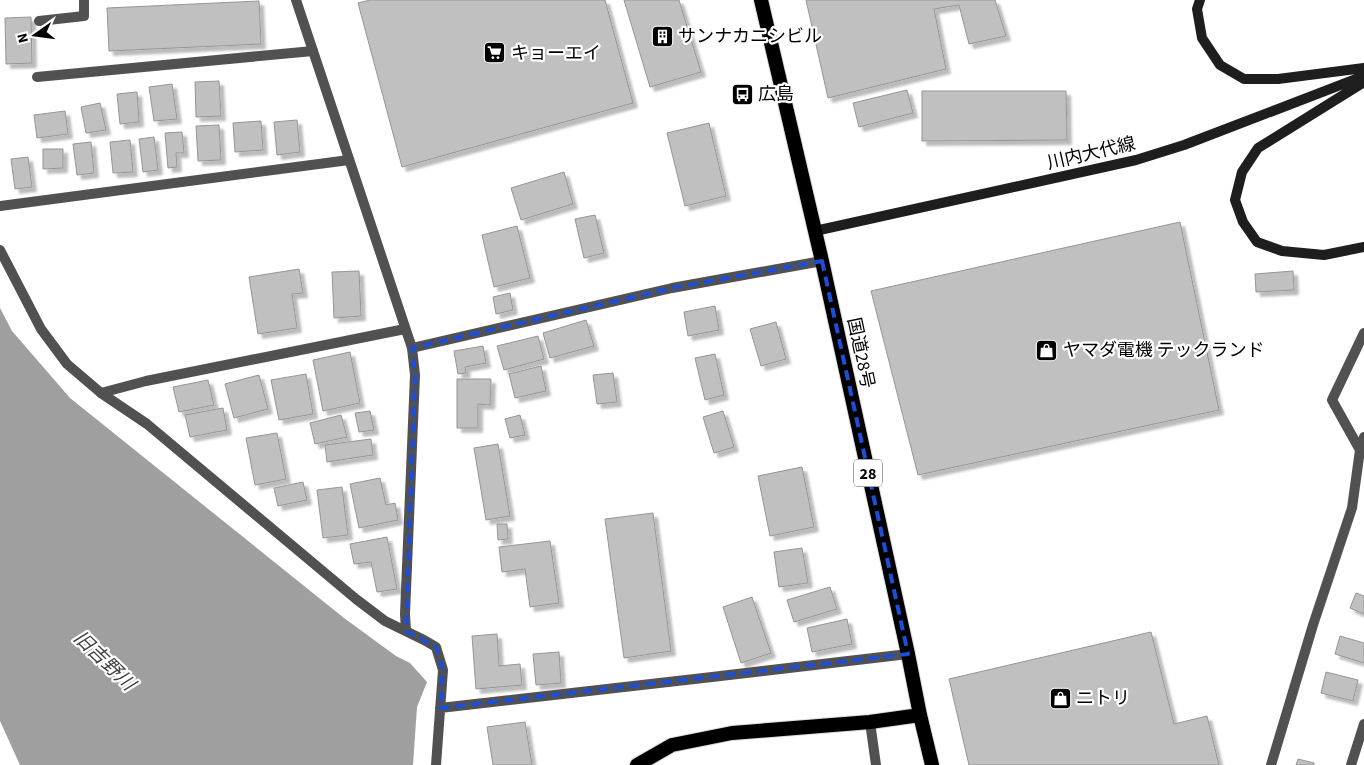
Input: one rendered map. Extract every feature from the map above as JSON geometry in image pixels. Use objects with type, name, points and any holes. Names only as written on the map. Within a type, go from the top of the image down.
[{"type":"highway","name":"国道28号","points":[[761,0],[822,261],[932,765]]},
{"type":"highway","points":[[637,765],[672,745],[732,733],[870,722],[920,715]]},
{"type":"main road","points":[[1200,0],[1197,8],[1202,38],[1220,65],[1244,79],[1278,79],[1364,68]]},
{"type":"main road","name":"川内大代線","points":[[815,231],[1136,160],[1184,145],[1364,76]]},
{"type":"main road","points":[[1364,82],[1258,148],[1242,172],[1235,200],[1243,222],[1257,242],[1282,251],[1324,255],[1364,247]]},
{"type":"street","points":[[39,21],[84,16],[84,0]]},
{"type":"street","points":[[296,0],[412,348],[414,375],[405,614],[406,631]]},
{"type":"street","points":[[37,77],[313,51]]},
{"type":"street","points":[[0,206],[349,160]]},
{"type":"street","points":[[0,250],[41,329],[67,364],[101,393],[147,424],[378,616],[436,647],[443,670],[436,765]]},
{"type":"street","points":[[412,348],[672,288],[822,261]]},
{"type":"street","points":[[101,393],[405,329]]},
{"type":"street","points":[[1362,451],[1332,400],[1364,333]]},
{"type":"street","points":[[1271,765],[1313,625],[1352,508],[1364,437]]},
{"type":"street","points":[[440,708],[908,654]]},
{"type":"street","points":[[870,722],[876,765]]},
{"type":"street","points":[[1351,765],[1364,724]]},
{"type":"highlighted area","points":[[822,261],[908,654],[440,708],[443,670],[436,647],[406,631],[415,375],[412,348],[672,288]]},
{"type":"water","name":"旧吉野川","points":[[0,308],[12,331],[70,398],[344,618],[396,656],[410,663],[427,682],[417,707],[413,765],[20,765],[0,721]]},
{"type":"building","name":"キョーエイ","points":[[370,0],[605,0],[633,103],[402,167],[358,3]]},
{"type":"building","name":"サンナカニシビル","points":[[624,0],[679,0],[701,72],[650,87]]},
{"type":"building","points":[[806,0],[995,0],[1006,36],[969,44],[959,5],[934,9],[946,69],[828,98]]},
{"type":"building","points":[[259,1],[261,44],[109,51],[107,8]]},
{"type":"building","points":[[31,17],[32,63],[6,64],[5,18]]},
{"type":"building","points":[[219,81],[221,116],[196,117],[195,82]]},
{"type":"building","points":[[172,84],[177,119],[154,121],[149,87]]},
{"type":"building","points":[[907,90],[913,113],[859,127],[853,103]]},
{"type":"building","points":[[922,91],[1066,91],[1067,140],[922,141]]},
{"type":"building","points":[[137,92],[139,122],[120,124],[117,94]]},
{"type":"building","points":[[100,103],[106,130],[86,133],[81,107]]},
{"type":"building","points":[[65,111],[68,134],[37,138],[34,115]]},
{"type":"building","points":[[297,120],[300,152],[277,155],[274,122]]},
{"type":"building","points":[[261,121],[263,150],[235,152],[233,123]]},
{"type":"building","points":[[709,123],[726,196],[685,206],[667,133]]},
{"type":"building","points":[[219,125],[221,160],[198,161],[196,126]]},
{"type":"building","points":[[182,132],[184,153],[176,153],[177,167],[168,168],[165,133]]},
{"type":"building","points":[[154,137],[158,170],[143,172],[139,139]]},
{"type":"building","points":[[130,140],[133,172],[113,173],[110,142]]},
{"type":"building","points":[[91,142],[94,173],[77,175],[73,144]]},
{"type":"building","points":[[43,149],[63,149],[63,168],[43,169]]},
{"type":"building","points":[[28,157],[32,187],[15,189],[11,159]]},
{"type":"building","points":[[564,172],[573,204],[521,220],[511,188]]},
{"type":"building","points":[[595,215],[604,253],[584,258],[575,219]]},
{"type":"building","name":"ヤマダ電機 テックランド","points":[[1180,222],[1219,410],[918,475],[871,291]]},
{"type":"building","points":[[517,226],[530,278],[494,287],[482,235]]},
{"type":"building","points":[[299,269],[303,293],[292,294],[297,328],[258,334],[249,277]]},
{"type":"building","points":[[359,271],[361,316],[334,318],[332,272]]},
{"type":"building","points":[[1293,271],[1294,290],[1256,292],[1255,274]]},
{"type":"building","points":[[510,293],[513,310],[496,314],[493,297]]},
{"type":"building","points":[[715,306],[719,330],[688,336],[684,312]]},
{"type":"building","points":[[586,320],[594,346],[550,358],[543,333]]},
{"type":"building","points":[[776,322],[786,359],[761,366],[750,329]]},
{"type":"building","points":[[538,336],[544,359],[504,370],[497,346]]},
{"type":"building","points":[[483,346],[486,363],[465,367],[466,373],[458,374],[454,351]]},
{"type":"building","points":[[350,352],[360,403],[323,411],[313,360]]},
{"type":"building","points":[[715,354],[724,395],[705,400],[695,358]]},
{"type":"building","points":[[541,366],[546,391],[515,398],[509,374]]},
{"type":"building","points":[[613,373],[617,402],[597,404],[593,375]]},
{"type":"building","points":[[306,374],[313,414],[279,420],[271,380]]},
{"type":"building","points":[[259,375],[268,409],[234,418],[225,384]]},
{"type":"building","points":[[457,379],[491,379],[490,405],[478,404],[478,428],[457,428]]},
{"type":"building","points":[[208,380],[214,405],[179,412],[173,387]]},
{"type":"building","points":[[223,408],[227,430],[190,437],[185,415]]},
{"type":"building","points":[[370,411],[374,430],[359,432],[355,413]]},
{"type":"building","points":[[723,411],[734,447],[714,453],[703,417]]},
{"type":"building","points":[[341,415],[347,437],[315,444],[310,423]]},
{"type":"building","points":[[520,415],[525,435],[510,438],[505,419]]},
{"type":"building","points":[[277,433],[286,479],[255,485],[246,438]]},
{"type":"building","points":[[371,439],[373,455],[327,462],[325,445]]},
{"type":"building","points":[[498,444],[510,516],[486,520],[474,448]]},
{"type":"building","points":[[802,467],[814,527],[770,536],[758,476]]},
{"type":"building","points":[[380,478],[386,505],[395,503],[398,520],[359,528],[350,484]]},
{"type":"building","points":[[303,482],[307,500],[278,506],[274,488]]},
{"type":"building","points":[[342,487],[348,535],[323,538],[317,490]]},
{"type":"building","points":[[653,513],[671,651],[624,658],[605,519]]},
{"type":"building","points":[[497,524],[507,524],[508,539],[498,540]]},
{"type":"building","points":[[387,537],[397,589],[377,592],[371,562],[354,564],[350,544]]},
{"type":"building","points":[[550,541],[559,603],[530,607],[525,569],[502,572],[499,547]]},
{"type":"building","points":[[802,548],[808,583],[779,587],[774,552]]},
{"type":"building","points":[[830,587],[837,609],[794,622],[787,600]]},
{"type":"building","points":[[1356,593],[1364,596],[1364,614],[1350,608]]},
{"type":"building","points":[[752,597],[771,653],[741,663],[723,607]]},
{"type":"building","points":[[847,619],[852,644],[812,652],[807,628]]},
{"type":"building","name":"ニトリ","points":[[1151,632],[1174,724],[1207,716],[1219,765],[969,765],[949,679]]},
{"type":"building","points":[[497,634],[499,666],[520,664],[522,685],[476,689],[472,636]]},
{"type":"building","points":[[1340,636],[1364,643],[1364,663],[1335,654]]},
{"type":"building","points":[[559,652],[561,683],[536,685],[533,654]]},
{"type":"building","points":[[1326,672],[1358,680],[1353,701],[1321,693]]},
{"type":"building","points":[[525,722],[532,765],[493,765],[487,727]]},
{"type":"building","points":[[1298,759],[1314,763],[1314,765],[1296,765]]},
{"type":"place","name":"サンナカニシビル","points":[[662,36]]},
{"type":"place","name":"キョーエイ","points":[[495,53]]},
{"type":"place","name":"広島","points":[[742,94]]},
{"type":"place","name":"ヤマダ電機 テックランド","points":[[1047,350]]},
{"type":"place","name":"ニトリ","points":[[1060,698]]}]
